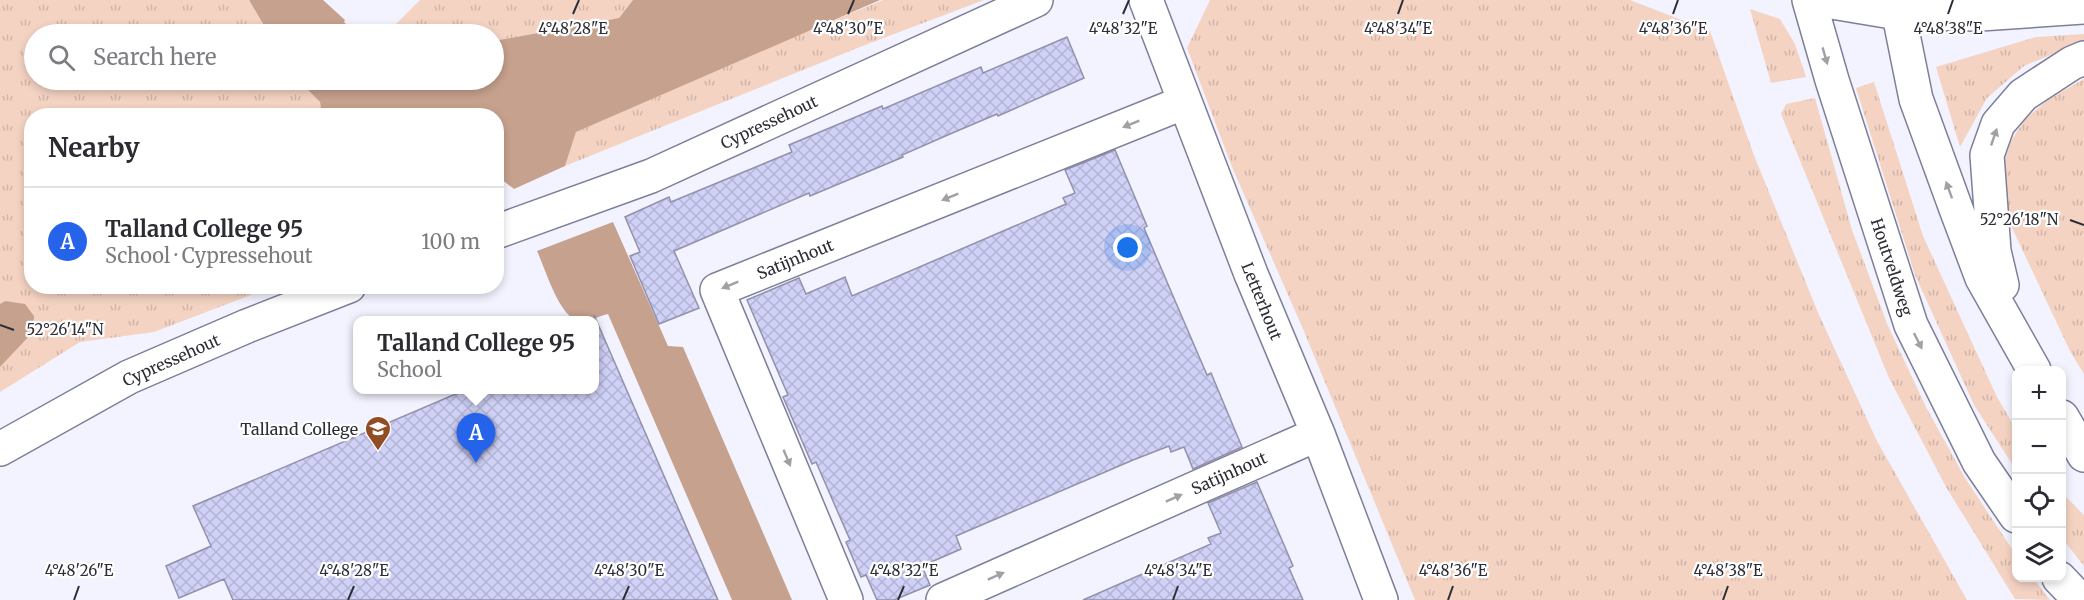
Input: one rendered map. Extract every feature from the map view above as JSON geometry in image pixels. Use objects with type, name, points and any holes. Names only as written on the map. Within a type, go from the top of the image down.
[{"type":"street","name":"Cypressehout","points":[[504,229],[651,176],[1036,0]]},
{"type":"street","name":"Letterhout","points":[[1146,0],[1251,274],[1318,434],[1382,600]]},
{"type":"street","name":"Houtveldweg","points":[[1809,0],[1832,80],[1911,326],[1979,462],[2012,510]]},
{"type":"street","points":[[1820,0],[1980,14],[2084,7]]},
{"type":"street","points":[[1897,7],[1916,99],[1982,278],[2032,366]]},
{"type":"street","points":[[2015,339],[1994,251],[1987,155],[1998,124],[2023,95],[2072,63],[2084,58]]},
{"type":"street","name":"Satijnhout","points":[[846,600],[717,290],[1185,102]]},
{"type":"street","name":"Cypressehout","points":[[0,449],[129,377],[329,294]]},
{"type":"street","points":[[2063,420],[2084,455]]},
{"type":"street","name":"Satijnhout","points":[[943,600],[1318,434]]},
{"type":"street","points":[[2063,582],[2080,600]]},
{"type":"green space","points":[[0,0],[249,0],[263,24],[24,24],[24,90],[308,90],[320,102],[321,108],[24,108],[24,294],[254,294],[154,332],[80,342],[0,392],[0,367],[32,332],[5,301],[0,304]]},
{"type":"green space","points":[[420,0],[633,0],[619,18],[504,39],[504,24],[396,24]]},
{"type":"green space","points":[[883,0],[984,0],[865,45],[565,166],[576,132],[726,65]]},
{"type":"green space","points":[[1210,0],[1630,0],[1710,31],[1753,153],[1819,315],[1877,441],[1967,600],[1415,600],[1303,329],[1232,167],[1187,48]]},
{"type":"green space","points":[[1750,9],[1780,19],[1795,44],[1806,77],[1771,83]]},
{"type":"green space","points":[[2084,34],[2084,41],[2024,66],[1987,98],[1960,147],[1936,67],[2036,37]]},
{"type":"green space","points":[[2084,79],[2084,374],[2070,351],[2006,215],[2004,162],[2011,141],[2025,119],[2049,99]]},
{"type":"green space","points":[[1874,82],[1923,236],[1997,397],[2012,422],[2012,464],[1974,405],[1915,275],[1856,88]]},
{"type":"green space","points":[[1815,98],[1852,230],[1888,326],[1927,409],[1965,478],[2012,549],[2012,582],[2036,582],[2050,600],[2015,599],[1946,487],[1889,378],[1781,114],[1786,104]]},
{"type":"green space","points":[[2066,497],[2084,515],[2084,566],[2066,543]]},
{"type":"shaded area","points":[[249,0],[323,0],[345,20],[346,24],[263,24]]},
{"type":"shaded area","points":[[633,0],[880,0],[576,132],[565,166],[514,189],[504,181],[504,108],[321,108],[320,102],[308,90],[504,90],[504,39],[619,18]]},
{"type":"shaded area","points":[[613,222],[668,346],[683,347],[792,600],[732,600],[608,314],[599,317],[569,316],[558,300],[537,251]]},
{"type":"shaded area","points":[[5,301],[25,304],[34,316],[33,332],[0,367],[0,304]]},
{"type":"building","points":[[1067,37],[1084,78],[998,116],[997,114],[950,134],[902,155],[903,157],[810,196],[809,193],[674,251],[699,308],[659,324],[630,256],[640,252],[625,217],[669,197],[671,202],[792,152],[789,145],[882,106],[883,109],[981,67],[983,73]]},
{"type":"building","points":[[1115,150],[1147,226],[1144,228],[1176,303],[1207,375],[1211,373],[1242,447],[1193,469],[1184,447],[1171,452],[1169,446],[1133,460],[956,536],[961,549],[922,566],[930,585],[894,600],[877,600],[866,575],[861,577],[846,542],[850,540],[816,462],[812,464],[783,397],[788,395],[747,300],[799,278],[806,294],[845,277],[852,296],[1066,204],[1063,198],[1075,193],[1065,170]]},
{"type":"building","points":[[599,326],[718,600],[233,600],[224,579],[179,598],[166,566],[211,546],[193,506],[456,394],[599,394]]},
{"type":"building","points":[[1257,482],[1293,566],[1289,568],[1303,600],[1083,600],[1211,544],[1208,538],[1221,533],[1208,503]]},
{"type":"place","name":"Talland College","points":[[378,452]]},
{"type":"place","name":"Talland College 95","points":[[476,463]]}]
